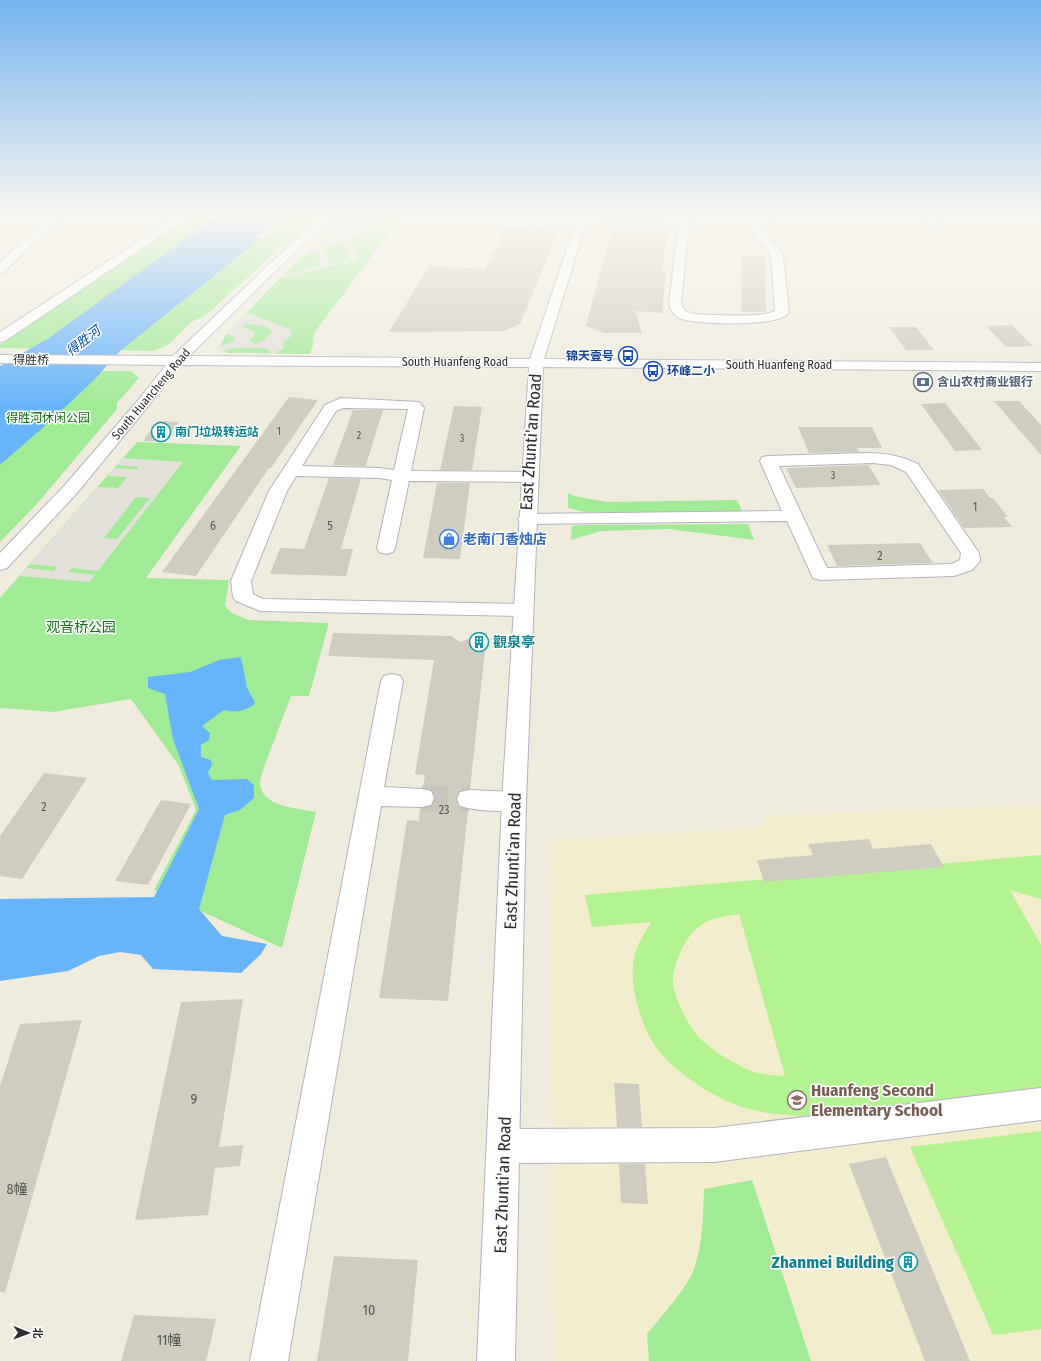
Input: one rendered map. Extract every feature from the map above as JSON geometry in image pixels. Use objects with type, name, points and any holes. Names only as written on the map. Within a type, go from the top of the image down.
[{"type":"street","points":[[0,338],[89,280]]},
{"type":"street","name":"South Huancheng Road","points":[[0,564],[71,489],[176,361],[261,280]]},
{"type":"street","name":"East Zhunti'an Road","points":[[496,1361],[514,800],[529,477],[536,362],[563,280]]},
{"type":"street","points":[[678,280],[675,302],[678,311],[681,314],[690,317],[700,318],[764,318],[777,316],[782,313],[779,280]]},
{"type":"street","name":"得胜桥","points":[[0,359],[134,360]]},
{"type":"street","name":"South Huanfeng Road","points":[[134,360],[1041,367]]},
{"type":"street","points":[[386,548],[416,408],[414,405],[341,403],[330,408],[278,491],[241,581],[243,597],[260,605],[523,610]]},
{"type":"street","points":[[890,459],[903,462],[912,468],[918,475],[970,553],[970,561],[965,566],[954,570],[820,574],[793,516],[768,461],[890,459]]},
{"type":"street","points":[[291,471],[379,473],[402,476],[529,477]]},
{"type":"street","points":[[527,519],[793,516]]},
{"type":"street","points":[[269,1361],[392,681]]},
{"type":"street","points":[[370,796],[422,798]]},
{"type":"street","points":[[469,799],[514,800]]},
{"type":"street","points":[[504,1146],[714,1145],[1041,1104]]},
{"type":"shaded area","points":[[247,313],[290,329],[292,335],[284,342],[284,349],[281,349],[275,354],[269,353],[269,350],[264,348],[235,348],[221,351],[216,348],[234,341],[234,337],[226,334]],"holes":[[[247,324],[270,328],[272,332],[264,340],[258,343],[253,343],[249,340],[255,335],[255,332],[242,327],[243,325]]]},
{"type":"shaded area","points":[[123,458],[183,462],[98,571],[72,568],[69,572],[95,575],[89,582],[20,576],[27,568],[54,571],[57,567],[30,564],[98,487],[118,488],[127,477],[108,476],[114,468],[137,469],[139,467],[117,465]],"holes":[[[136,497],[150,498],[117,539],[104,538]]]},
{"type":"shaded area","name":"Huanfeng Second Elementary School","points":[[1041,805],[1041,1361],[553,1361],[552,840],[755,828],[772,815]]},
{"type":"green space","points":[[96,280],[245,280],[205,316],[191,322],[168,345],[153,351],[0,348],[0,345]]},
{"type":"green space","points":[[279,280],[354,280],[314,333],[313,345],[310,354],[229,353],[216,348],[220,346],[226,334]]},
{"type":"green space","name":"得胜河休闲公园","points":[[0,371],[131,371],[139,378],[117,403],[117,409],[36,505],[0,542]]},
{"type":"green space","name":"观音桥公园","points":[[137,442],[241,446],[146,578],[229,580],[225,606],[232,613],[248,620],[329,623],[309,696],[291,696],[260,781],[262,791],[273,802],[316,812],[282,948],[154,890],[196,810],[179,766],[131,699],[53,712],[0,708],[0,598]]},
{"type":"green space","points":[[568,493],[574,496],[607,502],[737,500],[743,512],[585,512],[568,508]]},
{"type":"green space","points":[[748,524],[754,540],[669,529],[601,531],[571,540],[572,526],[581,525]]},
{"type":"green space","points":[[1041,855],[1041,899],[1010,890],[1041,945],[1041,1089],[800,1116],[758,1111],[734,1104],[697,1084],[671,1064],[656,1048],[644,1024],[635,996],[633,969],[637,948],[651,922],[592,927],[585,895]],"holes":[[[739,914],[785,1076],[758,1073],[731,1061],[701,1040],[692,1029],[675,994],[673,981],[681,950],[690,936],[701,925],[719,918]]]},
{"type":"green space","points":[[1041,1131],[1041,1329],[993,1335],[910,1147]]},
{"type":"green space","points":[[752,1180],[811,1361],[649,1361],[647,1334],[680,1293],[694,1269],[701,1239],[704,1189]]},
{"type":"water","name":"得胜河","points":[[130,280],[209,280],[120,351],[94,380],[0,465],[0,366],[49,338]]},
{"type":"water","points":[[241,657],[247,688],[255,702],[254,705],[240,711],[224,710],[202,726],[210,733],[209,740],[201,745],[201,757],[211,760],[212,765],[208,773],[212,780],[247,779],[254,785],[254,798],[240,810],[225,815],[199,909],[222,936],[267,944],[261,954],[241,973],[153,969],[141,955],[120,952],[99,956],[68,971],[0,981],[0,899],[154,897],[199,809],[173,739],[165,694],[148,688],[148,677],[190,672],[219,660]]},
{"type":"building","points":[[421,280],[538,280],[520,324],[504,331],[389,332]]},
{"type":"building","points":[[598,280],[665,280],[662,313],[635,311],[642,333],[604,333],[586,326]]},
{"type":"building","points":[[742,280],[765,280],[766,312],[741,312]]},
{"type":"building","points":[[1012,325],[1033,346],[1006,347],[986,326]]},
{"type":"building","points":[[889,327],[916,327],[934,350],[906,350]]},
{"type":"building","points":[[289,397],[318,400],[271,468],[269,468],[196,576],[162,572]]},
{"type":"building","points":[[994,401],[1019,401],[1041,425],[1041,455]]},
{"type":"building","points":[[945,403],[982,450],[955,451],[921,404]]},
{"type":"building","points":[[454,406],[482,407],[472,470],[440,470]]},
{"type":"building","points":[[353,410],[383,410],[366,465],[333,465]]},
{"type":"building","name":"南门垃圾转运站","points":[[158,421],[179,422],[164,442],[143,441]]},
{"type":"building","points":[[798,427],[872,427],[882,448],[857,448],[859,452],[809,453]]},
{"type":"building","points":[[868,465],[881,485],[796,488],[786,468]]},
{"type":"building","points":[[329,478],[361,479],[341,549],[353,549],[346,576],[270,574],[280,548],[304,549]]},
{"type":"building","points":[[437,483],[470,483],[460,559],[423,558]]},
{"type":"building","points":[[983,489],[990,498],[993,498],[1008,517],[1004,517],[1012,527],[964,528],[938,490]]},
{"type":"building","points":[[920,543],[933,563],[837,566],[827,545]]},
{"type":"building","points":[[487,632],[470,789],[460,791],[456,798],[459,807],[468,810],[448,1001],[379,998],[407,820],[419,821],[420,808],[431,806],[435,799],[432,790],[423,788],[425,775],[415,774],[434,660],[328,656],[333,633],[451,636],[460,642]]},
{"type":"building","points":[[44,773],[87,778],[22,879],[0,876],[0,836]]},
{"type":"building","points":[[161,800],[191,804],[148,885],[115,881]]},
{"type":"building","points":[[869,839],[873,849],[931,844],[944,867],[764,882],[757,860],[813,855],[808,844]]},
{"type":"building","points":[[243,999],[219,1147],[243,1145],[240,1166],[215,1168],[208,1215],[135,1220],[181,1002]]},
{"type":"building","points":[[82,1020],[5,1293],[0,1292],[0,1086],[20,1024]]},
{"type":"building","points":[[614,1083],[639,1084],[642,1127],[617,1127]]},
{"type":"building","name":"Zhanmei Building","points":[[886,1157],[970,1361],[925,1361],[849,1164]]},
{"type":"building","points":[[619,1164],[645,1164],[648,1204],[621,1203]]},
{"type":"building","points":[[334,1256],[418,1260],[408,1361],[317,1361]]},
{"type":"building","points":[[134,1315],[216,1319],[206,1361],[121,1361]]},
{"type":"tunnel","points":[[422,798],[469,799]]},
{"type":"place","name":"锦天壹号","points":[[628,356]]},
{"type":"place","name":"环峰二小","points":[[653,371]]},
{"type":"place","name":"含山农村商业银行","points":[[923,382]]},
{"type":"place","name":"南门垃圾转运站","points":[[161,432]]},
{"type":"place","name":"老南门香烛店","points":[[449,539]]},
{"type":"place","name":"觀泉亭","points":[[479,642]]},
{"type":"place","name":"Huanfeng Second Elementary School","points":[[797,1100]]},
{"type":"place","name":"Zhanmei Building","points":[[908,1262]]}]
